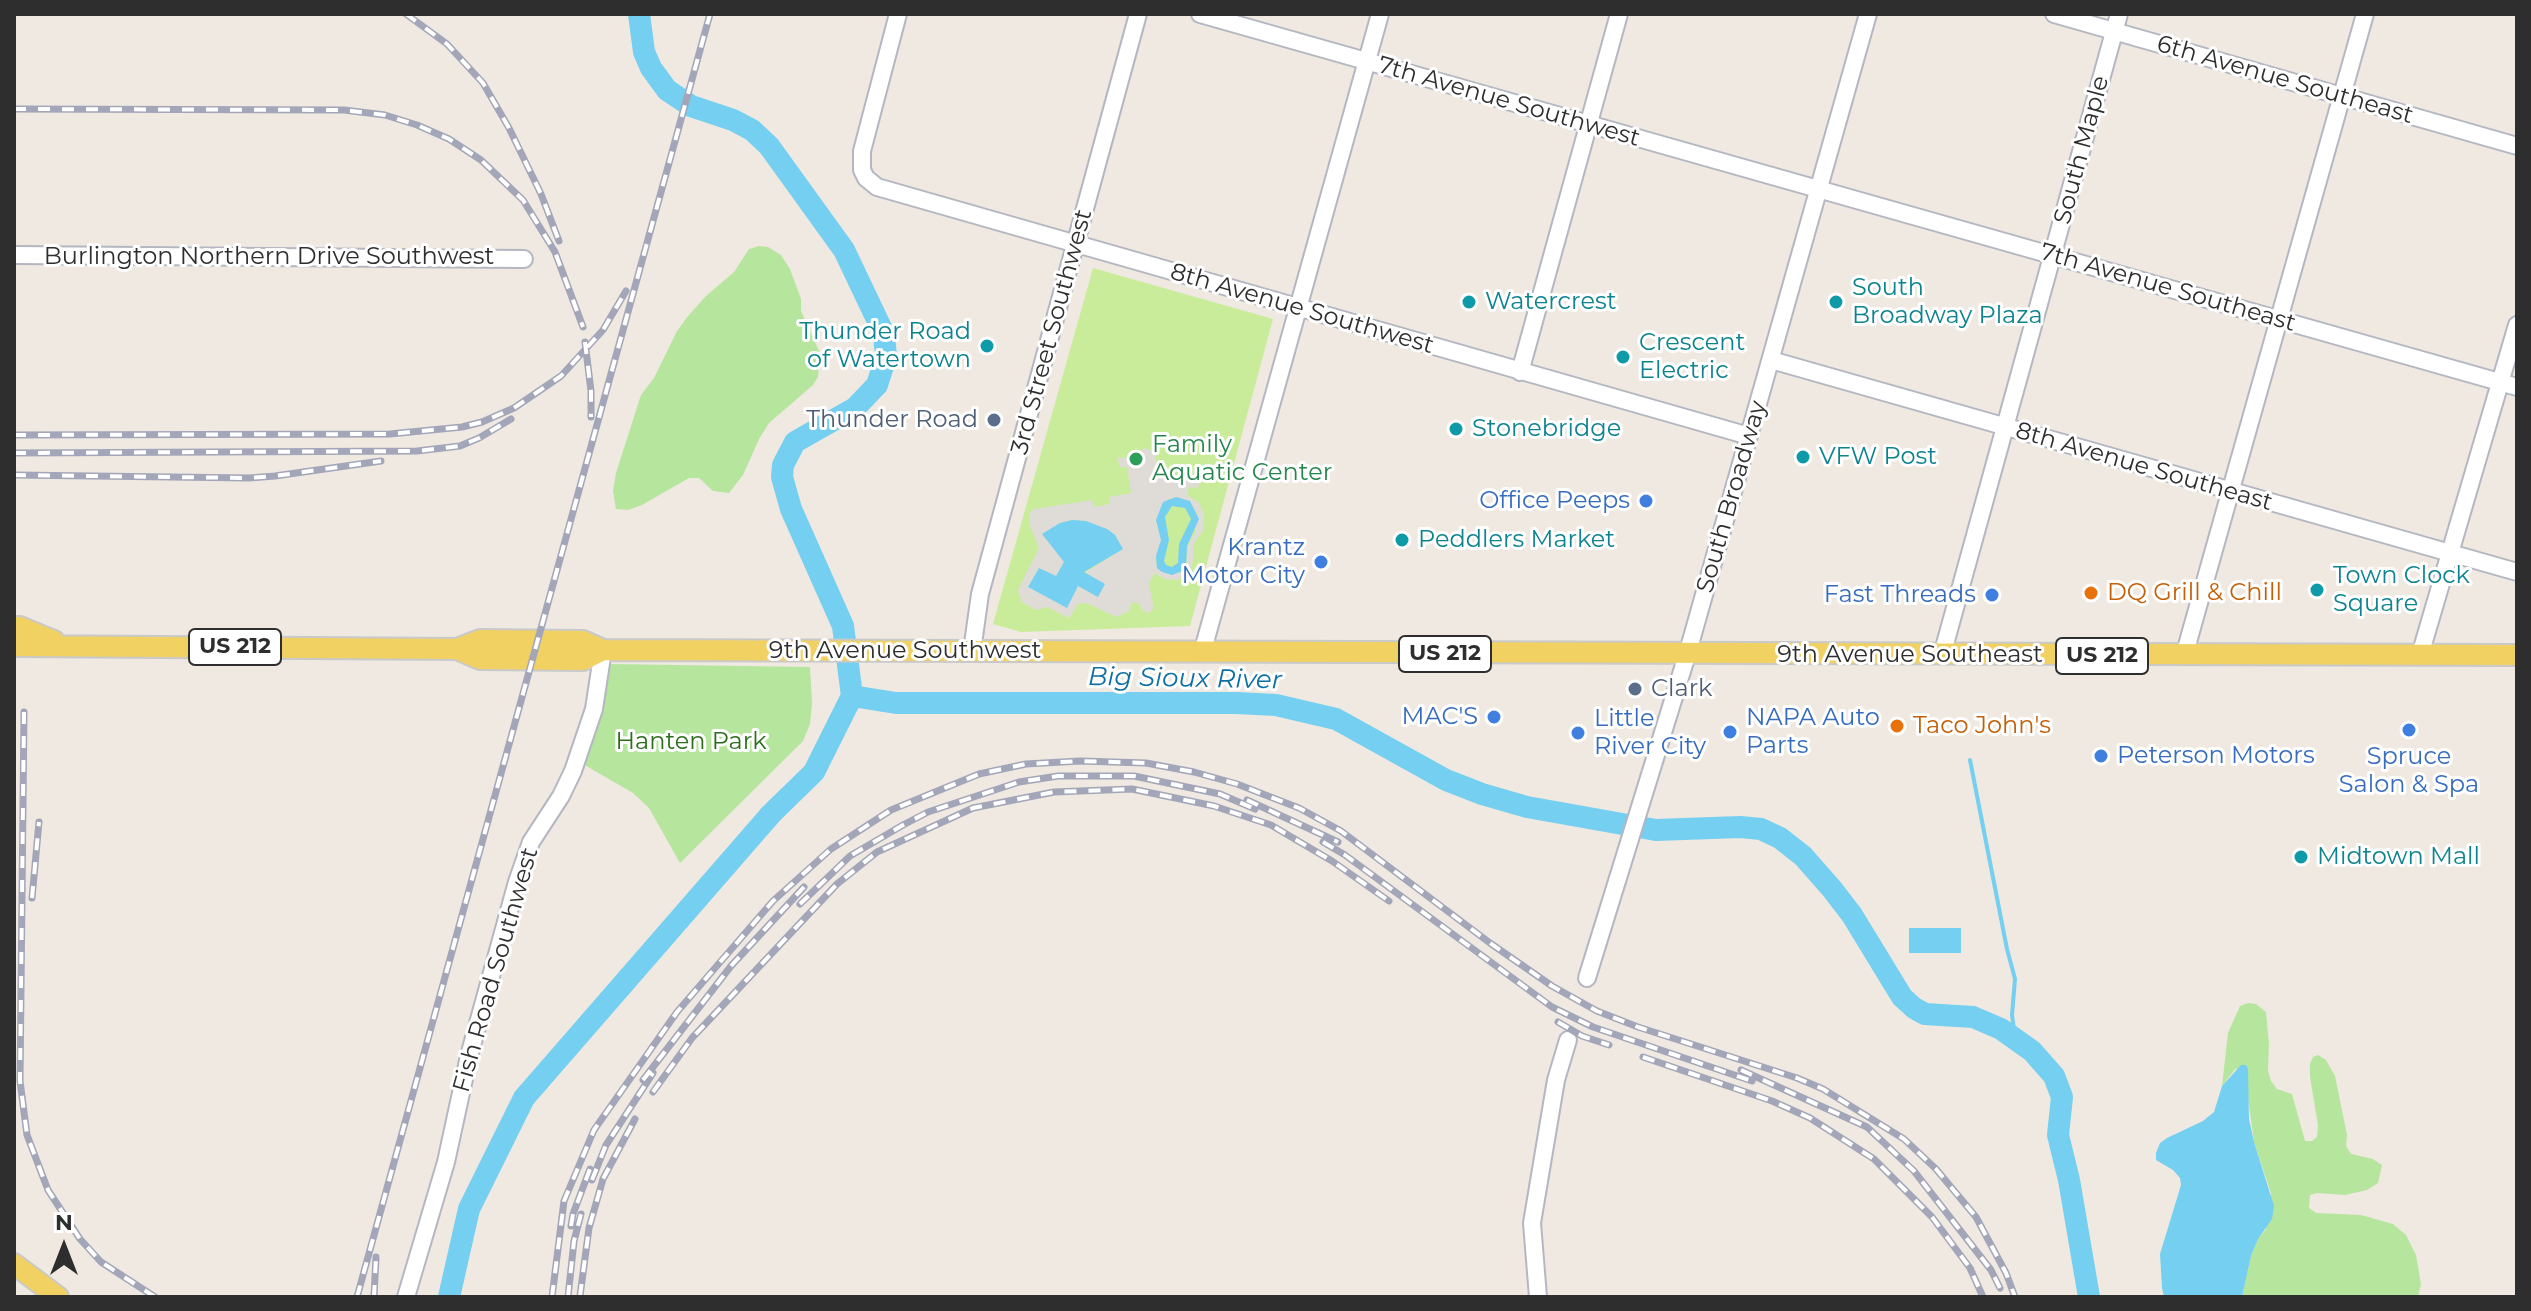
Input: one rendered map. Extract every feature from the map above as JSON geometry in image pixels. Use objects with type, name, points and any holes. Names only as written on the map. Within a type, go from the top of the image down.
[{"type":"main road","points":[[14,627],[65,646]]},
{"type":"main road","name":"9th Avenue Southwest","points":[[14,646],[457,649],[480,659],[583,660],[603,650],[1687,655]]},
{"type":"main road","name":"9th Avenue Southeast","points":[[1687,655],[2517,655]]},
{"type":"main road","points":[[14,1264],[58,1297]]},
{"type":"street","name":"8th Avenue Southwest","points":[[898,14],[863,143],[862,170],[871,183],[883,190],[1749,436]]},
{"type":"street","name":"3rd Street Southwest","points":[[972,651],[980,594],[1138,14]]},
{"type":"street","name":"7th Avenue Southwest","points":[[1200,14],[1818,189]]},
{"type":"street","points":[[1202,653],[1380,14]]},
{"type":"street","points":[[1520,372],[1619,14]]},
{"type":"street","name":"South Broadway","points":[[1587,978],[1687,655],[1868,14]]},
{"type":"street","name":"6th Avenue Southeast","points":[[2054,14],[2517,146]]},
{"type":"street","name":"South Maple","points":[[1942,655],[2119,14]]},
{"type":"street","points":[[2184,656],[2365,14]]},
{"type":"street","name":"7th Avenue Southeast","points":[[1818,189],[2509,385]]},
{"type":"street","name":"Burlington Northern Drive Southwest","points":[[14,255],[524,259]]},
{"type":"street","points":[[2420,655],[2509,385],[2517,325]]},
{"type":"street","name":"8th Avenue Southeast","points":[[1771,360],[2517,572]]},
{"type":"street","name":"Fish Road Southwest","points":[[406,1297],[446,1162],[469,1056],[517,882],[531,842],[561,796],[573,771],[600,685],[603,650]]},
{"type":"street","points":[[1538,1297],[1532,1223],[1556,1080],[1568,1040]]},
{"type":"green space","points":[[768,247],[781,255],[790,269],[801,299],[801,311],[820,353],[818,377],[813,385],[769,423],[743,475],[729,493],[713,491],[699,478],[689,478],[642,505],[628,510],[616,509],[613,491],[616,473],[641,395],[654,378],[677,331],[688,316],[734,272],[749,249]]},
{"type":"green space","name":"Family Aquatic Center","points":[[1093,268],[1273,319],[1190,626],[1021,632],[993,624]]},
{"type":"green space","name":"Hanten Park","points":[[609,664],[810,667],[812,703],[810,724],[803,741],[680,863],[649,808],[633,793],[583,764],[600,716]]},
{"type":"green space","points":[[2256,1004],[2266,1012],[2271,1081],[2277,1089],[2292,1094],[2305,1141],[2317,1137],[2310,1064],[2313,1057],[2318,1055],[2326,1060],[2335,1076],[2347,1135],[2346,1146],[2351,1154],[2373,1159],[2382,1165],[2378,1183],[2367,1190],[2345,1195],[2310,1195],[2309,1208],[2316,1213],[2361,1215],[2393,1224],[2406,1235],[2416,1255],[2421,1284],[2418,1297],[2242,1297],[2251,1256],[2266,1229],[2271,1193],[2254,1142],[2248,1098],[2236,1068],[2222,1086],[2228,1033],[2240,1006]]},
{"type":"shaded area","points":[[1144,448],[1156,452],[1156,466],[1165,474],[1175,476],[1184,471],[1187,477],[1201,474],[1198,488],[1189,487],[1187,495],[1199,503],[1204,516],[1203,530],[1193,545],[1190,572],[1177,580],[1165,579],[1154,573],[1149,584],[1154,609],[1148,613],[1142,610],[1140,604],[1132,602],[1129,611],[1116,617],[1087,603],[1078,604],[1069,618],[1047,607],[1036,610],[1022,602],[1018,590],[1039,548],[1029,523],[1030,512],[1092,500],[1094,507],[1110,504],[1109,497],[1131,493],[1127,467],[1120,467],[1117,457],[1130,459]],"holes":[[[1168,499],[1197,512],[1195,533],[1189,542],[1186,566],[1157,568],[1156,556]],[[1086,521],[1123,549],[1084,573],[1029,587],[1039,568],[1056,577],[1064,562],[1060,523]]]},
{"type":"water","points":[[1176,497],[1190,501],[1199,519],[1187,546],[1186,566],[1183,571],[1172,575],[1157,568],[1156,556],[1161,540],[1156,520],[1163,502]],"holes":[[[1172,506],[1185,508],[1191,519],[1179,544],[1178,563],[1172,567],[1164,561],[1169,540],[1165,517]]]},
{"type":"water","points":[[1072,520],[1086,521],[1107,529],[1115,535],[1123,549],[1084,572],[1105,584],[1098,597],[1078,586],[1067,608],[1028,587],[1039,568],[1056,576],[1064,562],[1042,534]]},
{"type":"water","points":[[1909,928],[1961,928],[1961,953],[1909,953]]},
{"type":"water","points":[[2241,1065],[2246,1065],[2248,1069],[2249,1119],[2274,1206],[2272,1219],[2251,1256],[2242,1297],[2164,1297],[2160,1254],[2181,1185],[2180,1178],[2173,1170],[2156,1160],[2156,1153],[2160,1143],[2167,1138],[2203,1121],[2214,1112],[2222,1086]]},
{"type":"waterway","name":"Big Sioux River","points":[[639,14],[644,52],[667,90],[691,106],[752,130],[769,146],[844,250],[884,334],[886,357],[877,385],[855,408],[795,442],[783,465],[782,477],[791,509],[843,626],[852,696]]},
{"type":"waterway","name":"Big Sioux River","points":[[852,696],[896,703],[1276,705],[1336,719],[1446,780],[1527,807],[1656,830],[1740,827],[1761,829],[1780,838],[1803,856],[1832,889],[1852,915],[1902,997],[1914,1008],[1925,1014],[1973,1017],[2001,1029],[2032,1051],[2054,1076],[2062,1097],[2058,1135],[2089,1297]]},
{"type":"waterway","points":[[449,1297],[469,1209],[524,1098],[771,814],[814,772],[852,696]]},
{"type":"waterway","points":[[1970,760],[2015,979],[2012,1015],[2015,1037]]},
{"type":"railway","points":[[406,14],[447,44],[483,83],[541,194],[559,241]]},
{"type":"railway","points":[[357,1297],[710,14]]},
{"type":"railway","points":[[14,109],[344,110],[385,115],[417,125],[449,139],[481,160],[523,200],[555,252],[583,327]]},
{"type":"railway","points":[[14,435],[390,434],[462,427],[514,408],[561,376],[603,330],[626,291]]},
{"type":"railway","points":[[585,342],[591,417]]},
{"type":"railway","points":[[14,453],[417,451],[460,446],[511,419]]},
{"type":"railway","points":[[14,475],[249,478],[381,461]]},
{"type":"railway","points":[[24,712],[20,1081],[27,1135],[48,1190],[80,1239],[101,1262],[155,1297]]},
{"type":"railway","points":[[552,1297],[564,1201],[594,1130],[677,1012],[773,901],[831,849],[891,810],[979,774],[1026,764],[1080,761],[1146,763],[1194,772],[1237,784],[1299,808],[1341,831],[1552,986],[1597,1011],[1823,1089],[1904,1139],[1936,1169],[1976,1217],[2006,1273],[2015,1297]]},
{"type":"railway","points":[[800,904],[850,856],[903,825],[928,812],[1019,782],[1058,776],[1134,776],[1220,794],[1255,809]]},
{"type":"railway","points":[[653,1092],[692,1038],[837,884],[877,852],[973,808],[1054,792],[1132,789],[1214,806],[1271,825],[1332,861],[1389,901]]},
{"type":"railway","points":[[1247,800],[1338,842]]},
{"type":"railway","points":[[32,898],[39,822]]},
{"type":"railway","points":[[1323,842],[1552,1007],[1593,1027],[1752,1081]]},
{"type":"railway","points":[[643,1080],[731,966],[804,887]]},
{"type":"railway","points":[[1558,1022],[1582,1036],[1609,1045]]},
{"type":"railway","points":[[1643,1057],[1772,1101],[1810,1118],[1874,1159],[1932,1217],[1970,1268],[1983,1297]]},
{"type":"railway","points":[[1741,1070],[1867,1127],[1914,1171],[1991,1270],[2000,1288]]},
{"type":"railway","points":[[592,1180],[606,1145],[653,1073]]},
{"type":"railway","points":[[580,1296],[589,1228],[603,1179],[635,1119]]},
{"type":"railway","points":[[571,1226],[590,1169]]},
{"type":"railway","points":[[568,1297],[574,1241],[581,1214]]},
{"type":"railway","points":[[374,1297],[376,1257]]},
{"type":"place","name":"Watercrest","points":[[1469,302]]},
{"type":"place","name":"South Broadway Plaza","points":[[1836,302]]},
{"type":"place","name":"Thunder Road of Watertown","points":[[987,346]]},
{"type":"place","name":"Crescent Electric","points":[[1623,357]]},
{"type":"place","name":"Thunder Road","points":[[994,420]]},
{"type":"place","name":"Stonebridge","points":[[1456,429]]},
{"type":"place","name":"VFW Post","points":[[1803,457]]},
{"type":"place","name":"Family Aquatic Center","points":[[1136,459]]},
{"type":"place","name":"Office Peeps","points":[[1646,501]]},
{"type":"place","name":"Peddlers Market","points":[[1402,540]]},
{"type":"place","name":"Krantz Motor City","points":[[1321,562]]},
{"type":"place","name":"Town Clock Square","points":[[2317,590]]},
{"type":"place","name":"DQ Grill & Chill","points":[[2091,593]]},
{"type":"place","name":"Fast Threads","points":[[1992,595]]},
{"type":"place","name":"Clark","points":[[1635,689]]},
{"type":"place","name":"MAC'S","points":[[1494,717]]},
{"type":"place","name":"Taco John's","points":[[1897,726]]},
{"type":"place","name":"Spruce Salon & Spa","points":[[2409,730]]},
{"type":"place","name":"NAPA Auto Parts","points":[[1730,732]]},
{"type":"place","name":"Little River City","points":[[1578,733]]},
{"type":"place","name":"Peterson Motors","points":[[2101,756]]},
{"type":"place","name":"Midtown Mall","points":[[2301,857]]}]
